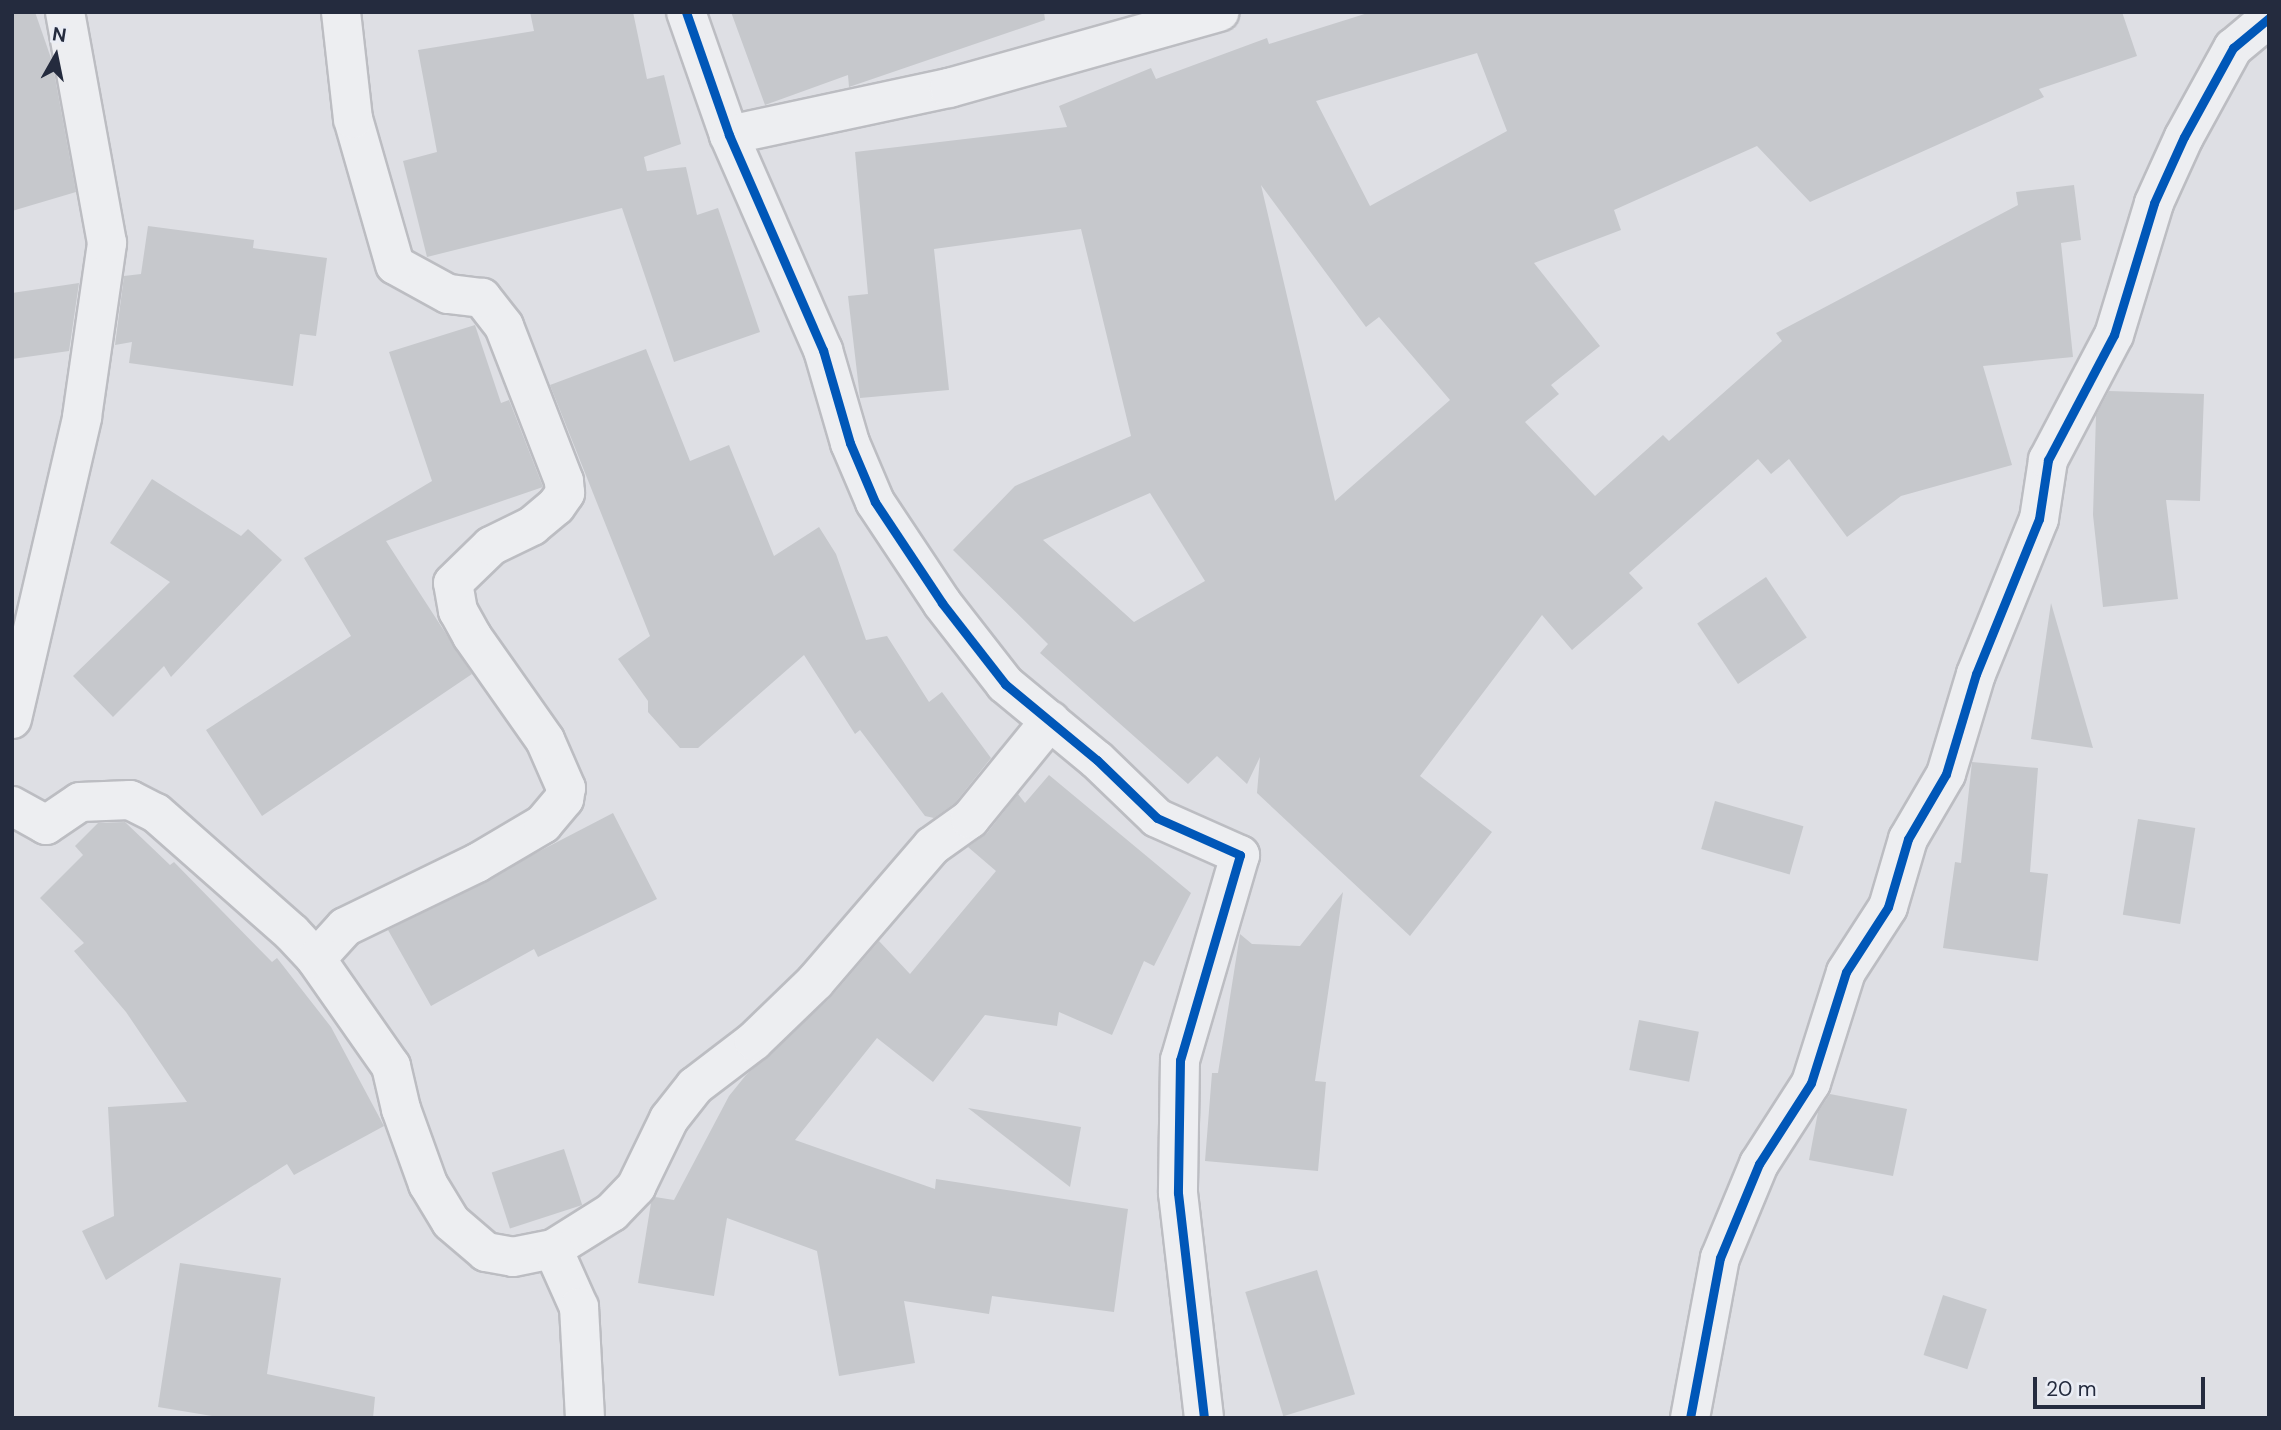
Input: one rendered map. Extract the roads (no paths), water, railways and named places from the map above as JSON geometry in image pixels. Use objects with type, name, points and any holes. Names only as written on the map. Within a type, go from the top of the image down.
[{"type":"street","points":[[12,719],[82,417],[107,243],[65,12]]},
{"type":"street","points":[[316,959],[345,927],[477,863],[543,824],[564,799],[566,788],[545,740],[472,636],[458,611],[453,583],[491,546],[532,526],[556,506],[565,493],[564,481],[496,317],[482,298],[448,294],[395,265],[354,119],[341,12]]},
{"type":"street","points":[[686,12],[729,135],[823,349],[850,443],[875,502],[942,603],[1005,684],[1157,818],[1240,855],[1180,1060],[1178,1193],[1204,1418]]},
{"type":"street","points":[[729,135],[949,88],[1220,12]]},
{"type":"street","points":[[1690,1418],[1720,1258],[1759,1164],[1811,1083],[1846,972],[1888,907],[1908,839],[1946,774],[1976,674],[2039,519],[2048,460],[2113,335],[2154,204],[2184,137],[2234,48],[2269,18]]},
{"type":"street","points":[[12,806],[46,825],[80,802],[98,798],[130,800],[156,813],[316,959],[391,1066],[428,1184],[451,1222],[486,1252],[513,1257],[553,1249],[587,1231],[636,1187],[669,1119],[695,1086],[754,1041],[815,982],[932,846],[970,819],[1050,721]]},
{"type":"street","points":[[553,1249],[579,1307],[585,1418]]}]
